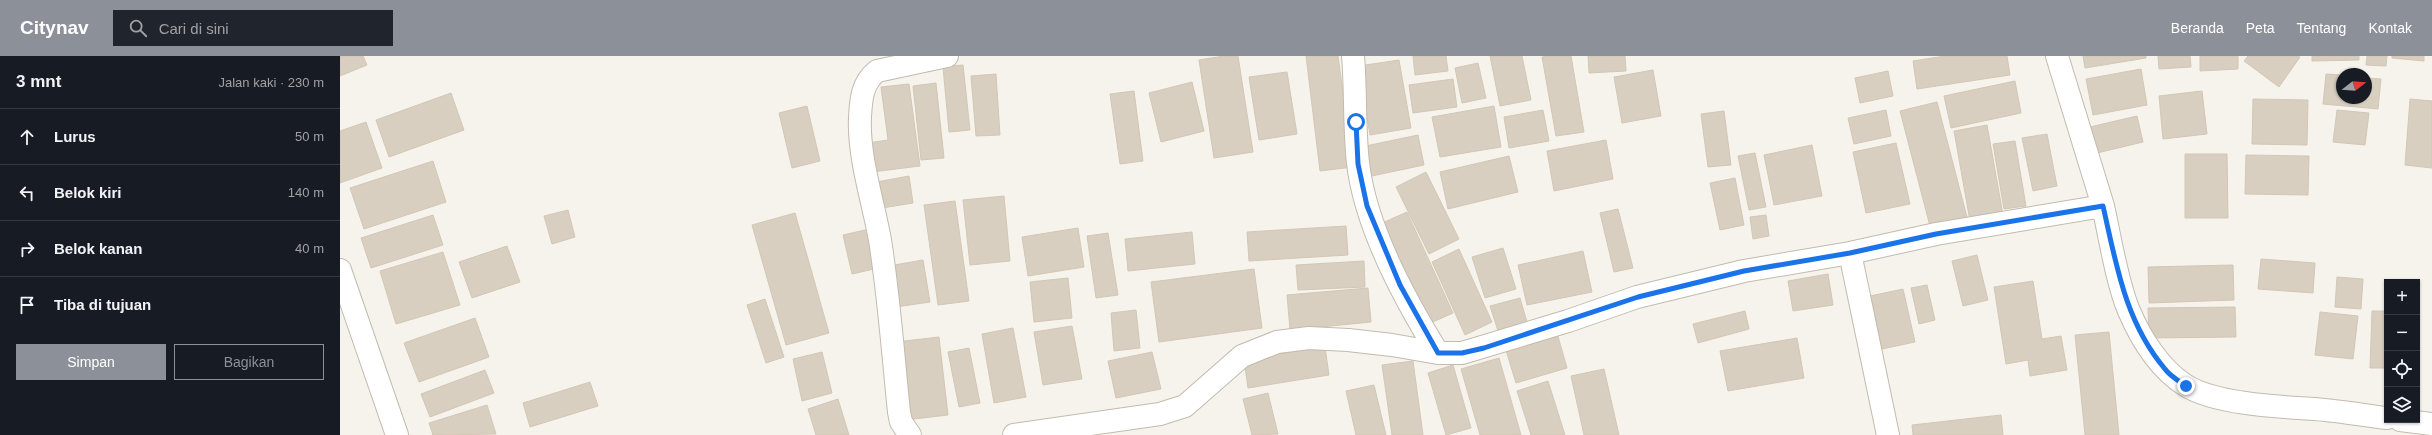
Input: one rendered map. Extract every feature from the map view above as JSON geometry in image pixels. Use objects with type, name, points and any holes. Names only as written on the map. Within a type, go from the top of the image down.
[{"type":"street","points":[[910,435],[901,422],[899,412],[887,287],[863,149],[860,119],[862,97],[869,78],[877,71],[947,56]]},
{"type":"street","points":[[1353,56],[1358,164],[1367,206],[1400,285],[1438,353]]},
{"type":"street","points":[[2057,56],[2103,206],[2129,311],[2144,340],[2165,370],[2186,386],[2220,398],[2280,408],[2316,409],[2384,418]]},
{"type":"street","points":[[1014,435],[1160,414],[1185,406],[1242,356],[1277,342],[1308,338],[1348,340],[1392,344],[1438,353],[1462,353],[1484,348],[1645,295],[1744,271],[1850,253],[1936,234],[2103,206]]},
{"type":"street","points":[[1850,253],[1888,435]]},
{"type":"street","points":[[340,270],[397,435]]},
{"type":"street","points":[[2420,422],[2432,424]]},
{"type":"building","points":[[340,56],[363,56],[367,65],[340,76]]},
{"type":"building","points":[[1224,56],[1238,56],[1253,152],[1214,158],[1199,60]]},
{"type":"building","points":[[1306,56],[1338,56],[1353,167],[1320,171]]},
{"type":"building","points":[[1413,56],[1446,56],[1448,71],[1415,75]]},
{"type":"building","points":[[1490,56],[1522,56],[1531,100],[1500,106]]},
{"type":"building","points":[[1571,56],[1584,132],[1556,136],[1542,57]]},
{"type":"building","points":[[1588,56],[1625,56],[1626,71],[1589,73]]},
{"type":"building","points":[[1945,56],[2007,56],[2010,75],[1917,89],[1913,61]]},
{"type":"building","points":[[2083,56],[2146,56],[2146,58],[2085,68]]},
{"type":"building","points":[[2158,56],[2190,56],[2191,67],[2159,69]]},
{"type":"building","points":[[2200,56],[2238,56],[2238,69],[2200,71]]},
{"type":"building","points":[[2248,56],[2300,57],[2279,87],[2244,61]]},
{"type":"building","points":[[2312,56],[2359,56],[2359,60],[2312,61]]},
{"type":"building","points":[[2367,56],[2387,56],[2386,66],[2366,65]]},
{"type":"building","points":[[2392,56],[2424,56],[2424,61],[2392,58]]},
{"type":"building","points":[[1399,60],[1411,128],[1370,135],[1359,66]]},
{"type":"building","points":[[1478,63],[1486,98],[1462,103],[1455,68]]},
{"type":"building","points":[[963,65],[970,130],[949,132],[943,67]]},
{"type":"building","points":[[2141,69],[2147,105],[2093,115],[2086,79]]},
{"type":"building","points":[[1653,70],[1661,116],[1622,123],[1614,77]]},
{"type":"building","points":[[1888,71],[1893,96],[1860,103],[1855,78]]},
{"type":"building","points":[[1287,72],[1297,134],[1259,140],[1249,77]]},
{"type":"building","points":[[996,74],[1000,135],[976,136],[971,76]]},
{"type":"building","points":[[2326,74],[2336,75],[2336,104],[2372,104],[2372,78],[2381,79],[2378,109],[2323,104]]},
{"type":"building","points":[[1453,79],[1457,107],[1413,113],[1409,85]]},
{"type":"building","points":[[2015,81],[2021,113],[1951,128],[1944,96]]},
{"type":"building","points":[[1192,82],[1204,131],[1161,142],[1149,93]]},
{"type":"building","points":[[936,83],[944,158],[921,160],[913,86]]},
{"type":"building","points":[[909,84],[920,166],[872,172],[868,143],[888,140],[881,87]]},
{"type":"building","points":[[1134,91],[1143,161],[1120,164],[1110,94]]},
{"type":"building","points":[[2202,91],[2207,134],[2163,139],[2159,96]]},
{"type":"building","points":[[451,93],[464,130],[389,157],[376,120]]},
{"type":"building","points":[[2253,99],[2308,100],[2307,145],[2252,144]]},
{"type":"building","points":[[2410,99],[2432,101],[2432,168],[2405,165]]},
{"type":"building","points":[[1937,102],[1968,221],[1931,230],[1900,111]]},
{"type":"building","points":[[807,106],[820,161],[792,168],[779,113]]},
{"type":"building","points":[[1494,106],[1501,147],[1440,157],[1432,117]]},
{"type":"building","points":[[1543,110],[1549,141],[1509,148],[1504,117]]},
{"type":"building","points":[[1886,110],[1891,136],[1854,144],[1848,118]]},
{"type":"building","points":[[2337,110],[2369,113],[2365,145],[2333,142]]},
{"type":"building","points":[[1724,111],[1731,165],[1708,167],[1701,114]]},
{"type":"building","points":[[2137,116],[2143,142],[2097,153],[2090,127]]},
{"type":"building","points":[[366,122],[382,168],[340,183],[340,131]]},
{"type":"building","points":[[1987,125],[2003,215],[1970,221],[1954,131]]},
{"type":"building","points":[[2047,134],[2057,186],[2033,191],[2022,138]]},
{"type":"building","points":[[1418,135],[1424,165],[1367,177],[1361,147]]},
{"type":"building","points":[[1606,140],[1613,179],[1554,191],[1547,151]]},
{"type":"building","points":[[2015,141],[2026,206],[2004,209],[1993,144]]},
{"type":"building","points":[[1896,143],[1910,204],[1866,213],[1853,152]]},
{"type":"building","points":[[1812,145],[1822,196],[1774,205],[1764,155]]},
{"type":"building","points":[[1755,153],[1766,207],[1749,210],[1738,156]]},
{"type":"building","points":[[2185,154],[2227,154],[2228,218],[2185,218]]},
{"type":"building","points":[[2246,155],[2309,156],[2308,195],[2245,194]]},
{"type":"building","points":[[1509,156],[1518,192],[1448,209],[1440,172]]},
{"type":"building","points":[[433,161],[446,202],[364,229],[350,188]]},
{"type":"building","points":[[1426,172],[1459,239],[1429,254],[1396,187]]},
{"type":"building","points":[[909,176],[913,203],[876,209],[871,183]]},
{"type":"building","points":[[1735,178],[1744,225],[1720,230],[1710,183]]},
{"type":"building","points":[[1004,196],[1010,261],[970,265],[963,200]]},
{"type":"building","points":[[955,201],[969,301],[938,305],[924,205]]},
{"type":"building","points":[[1618,209],[1633,268],[1614,272],[1600,213]]},
{"type":"building","points":[[568,210],[575,237],[552,244],[544,216]]},
{"type":"building","points":[[1407,212],[1453,313],[1426,325],[1380,224]]},
{"type":"building","points":[[795,213],[829,333],[786,345],[752,225]]},
{"type":"building","points":[[433,215],[443,245],[371,268],[361,238]]},
{"type":"building","points":[[1766,215],[1769,236],[1753,239],[1750,217]]},
{"type":"building","points":[[1346,226],[1348,255],[1249,261],[1247,232]]},
{"type":"building","points":[[874,228],[883,267],[852,274],[843,235]]},
{"type":"building","points":[[1078,228],[1084,267],[1028,276],[1022,237]]},
{"type":"building","points":[[1192,232],[1195,264],[1128,271],[1125,239]]},
{"type":"building","points":[[1108,233],[1118,295],[1096,298],[1087,236]]},
{"type":"building","points":[[507,246],[520,282],[472,298],[459,262]]},
{"type":"building","points":[[1503,248],[1516,289],[1485,298],[1472,257]]},
{"type":"building","points":[[1459,249],[1492,322],[1465,335],[1432,262]]},
{"type":"building","points":[[1583,251],[1592,292],[1527,305],[1518,265]]},
{"type":"building","points":[[443,252],[460,305],[396,324],[380,271]]},
{"type":"building","points":[[1977,255],[1988,300],[1963,306],[1952,261]]},
{"type":"building","points":[[2261,259],[2315,263],[2313,293],[2258,289]]},
{"type":"building","points":[[923,260],[930,302],[896,307],[889,266]]},
{"type":"building","points":[[1364,261],[1365,287],[1298,290],[1296,265]]},
{"type":"building","points":[[2233,265],[2234,300],[2149,303],[2148,267]]},
{"type":"building","points":[[1254,269],[1262,328],[1159,342],[1151,282]]},
{"type":"building","points":[[1828,274],[1833,305],[1793,311],[1788,281]]},
{"type":"building","points":[[2337,277],[2363,279],[2361,309],[2335,307]]},
{"type":"building","points":[[1068,278],[1072,318],[1034,322],[1030,282]]},
{"type":"building","points":[[2033,281],[2042,339],[2061,336],[2067,370],[2030,376],[2028,360],[2006,364],[1994,287]]},
{"type":"building","points":[[1927,285],[1935,320],[1919,324],[1911,288]]},
{"type":"building","points":[[1368,288],[1371,322],[1290,330],[1287,295]]},
{"type":"building","points":[[1903,289],[1915,342],[1882,349],[1870,296]]},
{"type":"building","points":[[1520,298],[1527,322],[1498,331],[1490,306]]},
{"type":"building","points":[[765,299],[784,357],[766,363],[747,305]]},
{"type":"building","points":[[2235,307],[2236,337],[2149,338],[2148,308]]},
{"type":"building","points":[[1136,310],[1140,348],[1114,351],[1111,313]]},
{"type":"building","points":[[1745,311],[1749,329],[1698,343],[1693,324]]},
{"type":"building","points":[[2372,311],[2384,311],[2384,368],[2370,368]]},
{"type":"building","points":[[2320,312],[2358,316],[2353,359],[2315,355]]},
{"type":"building","points":[[475,318],[489,357],[419,382],[404,343]]},
{"type":"building","points":[[1072,326],[1082,379],[1043,385],[1034,332]]},
{"type":"building","points":[[1013,328],[1026,397],[994,403],[982,334]]},
{"type":"building","points":[[2109,332],[2119,435],[2085,435],[2075,335]]},
{"type":"building","points":[[1557,333],[1567,368],[1516,383],[1505,347]]},
{"type":"building","points":[[939,337],[948,415],[905,420],[896,342]]},
{"type":"building","points":[[1797,338],[1804,378],[1728,391],[1720,351]]},
{"type":"building","points":[[1325,347],[1329,375],[1248,388],[1244,359]]},
{"type":"building","points":[[969,348],[980,403],[959,407],[948,352]]},
{"type":"building","points":[[822,352],[832,393],[802,401],[793,359]]},
{"type":"building","points":[[1152,352],[1161,389],[1116,398],[1108,361]]},
{"type":"building","points":[[1499,358],[1521,435],[1480,435],[1461,369]]},
{"type":"building","points":[[1413,361],[1423,435],[1392,435],[1382,365]]},
{"type":"building","points":[[1453,365],[1471,428],[1446,435],[1428,373]]},
{"type":"building","points":[[1604,369],[1619,435],[1584,435],[1571,376]]},
{"type":"building","points":[[485,370],[494,393],[430,417],[421,394]]},
{"type":"building","points":[[1548,381],[1565,435],[1531,435],[1517,391]]},
{"type":"building","points":[[590,382],[598,406],[530,427],[523,403]]},
{"type":"building","points":[[1374,385],[1386,435],[1356,435],[1346,391]]},
{"type":"building","points":[[1268,393],[1278,434],[1252,435],[1243,399]]},
{"type":"building","points":[[838,399],[849,435],[816,435],[808,409]]},
{"type":"building","points":[[487,405],[496,434],[433,435],[429,423]]},
{"type":"building","points":[[2001,415],[2003,435],[1913,435],[1912,425]]},
{"type":"route","points":[[1356,122],[1358,164],[1367,206],[1400,285],[1419,322],[1438,353],[1462,353],[1484,348],[1638,297],[1744,271],[1850,253],[1936,234],[2103,206],[2129,311],[2144,340],[2165,370],[2186,386]]}]
